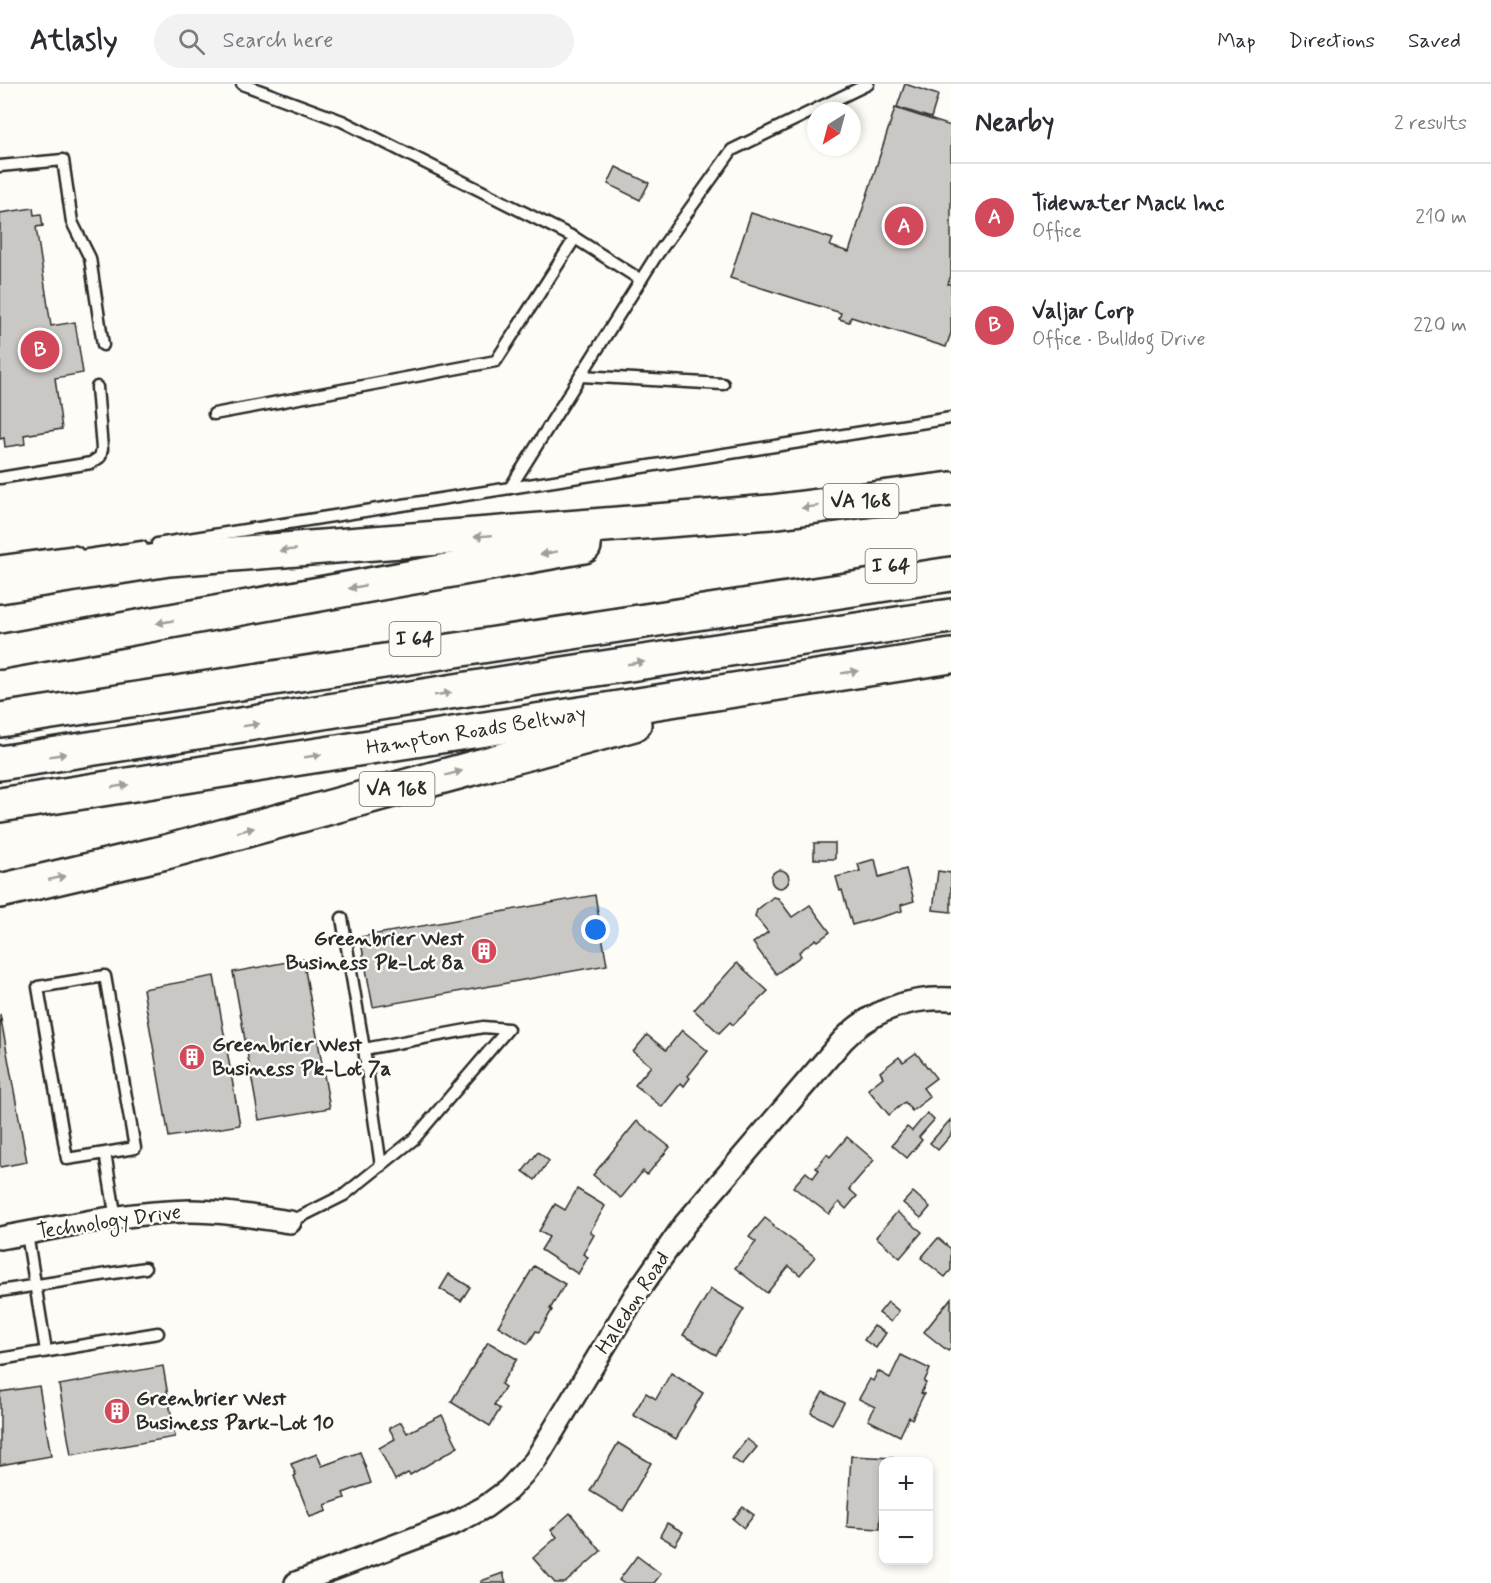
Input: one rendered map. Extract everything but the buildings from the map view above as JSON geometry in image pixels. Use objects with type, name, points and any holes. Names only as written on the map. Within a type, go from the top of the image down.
[{"type":"highway","name":"VA 168","points":[[0,586],[170,559],[771,512],[951,489]]},
{"type":"highway","points":[[0,652],[771,512]]},
{"type":"highway","name":"I 64","points":[[0,702],[951,556]]},
{"type":"highway","points":[[0,720],[951,574]]},
{"type":"highway","points":[[0,764],[551,676],[951,616]]},
{"type":"highway","name":"Hampton Roads Beltway","points":[[0,805],[951,656]]},
{"type":"highway","name":"VA 168","points":[[0,891],[166,852],[792,681]]},
{"type":"street","points":[[0,567],[74,557]]},
{"type":"street","name":"Haledon Road","points":[[297,1583],[455,1523],[485,1507],[508,1490],[535,1461],[636,1294],[685,1224],[843,1040],[873,1015],[890,1008],[918,1000],[951,999]]},
{"type":"street","name":"Technology Drive","points":[[0,1238],[142,1214],[191,1211],[290,1222]]},
{"type":"lane","points":[[242,84],[342,121],[575,238],[641,280]]},
{"type":"lane","points":[[510,488],[641,280],[732,150],[868,84]]},
{"type":"lane","points":[[0,166],[63,160],[72,222],[90,258],[103,345]]},
{"type":"lane","points":[[214,414],[496,361],[575,238]]},
{"type":"lane","points":[[581,376],[723,384]]},
{"type":"lane","points":[[0,478],[91,463],[100,457],[102,449],[97,387]]},
{"type":"lane","points":[[74,557],[951,418]]},
{"type":"lane","points":[[342,918],[381,1166]]},
{"type":"lane","points":[[105,976],[135,1148],[105,1153],[68,1159],[38,987],[105,976]]},
{"type":"lane","points":[[290,1222],[344,1195],[414,1139],[508,1029],[483,1027],[364,1049]]},
{"type":"lane","points":[[105,1153],[116,1219]]},
{"type":"lane","points":[[27,1234],[46,1351]]},
{"type":"lane","points":[[0,1291],[145,1268]]},
{"type":"lane","points":[[0,1359],[158,1333]]},
{"type":"place","name":"Tidewater Mack Inc","points":[[904,226]]},
{"type":"place","name":"Valjar Corp","points":[[40,350]]},
{"type":"place","name":"Greenbrier West Business Pk-Lot 8a","points":[[484,951]]},
{"type":"place","name":"Greenbrier West Business Pk-Lot 7a","points":[[192,1057]]},
{"type":"place","name":"Greenbrier West Business Park-Lot 10","points":[[117,1411]]}]
